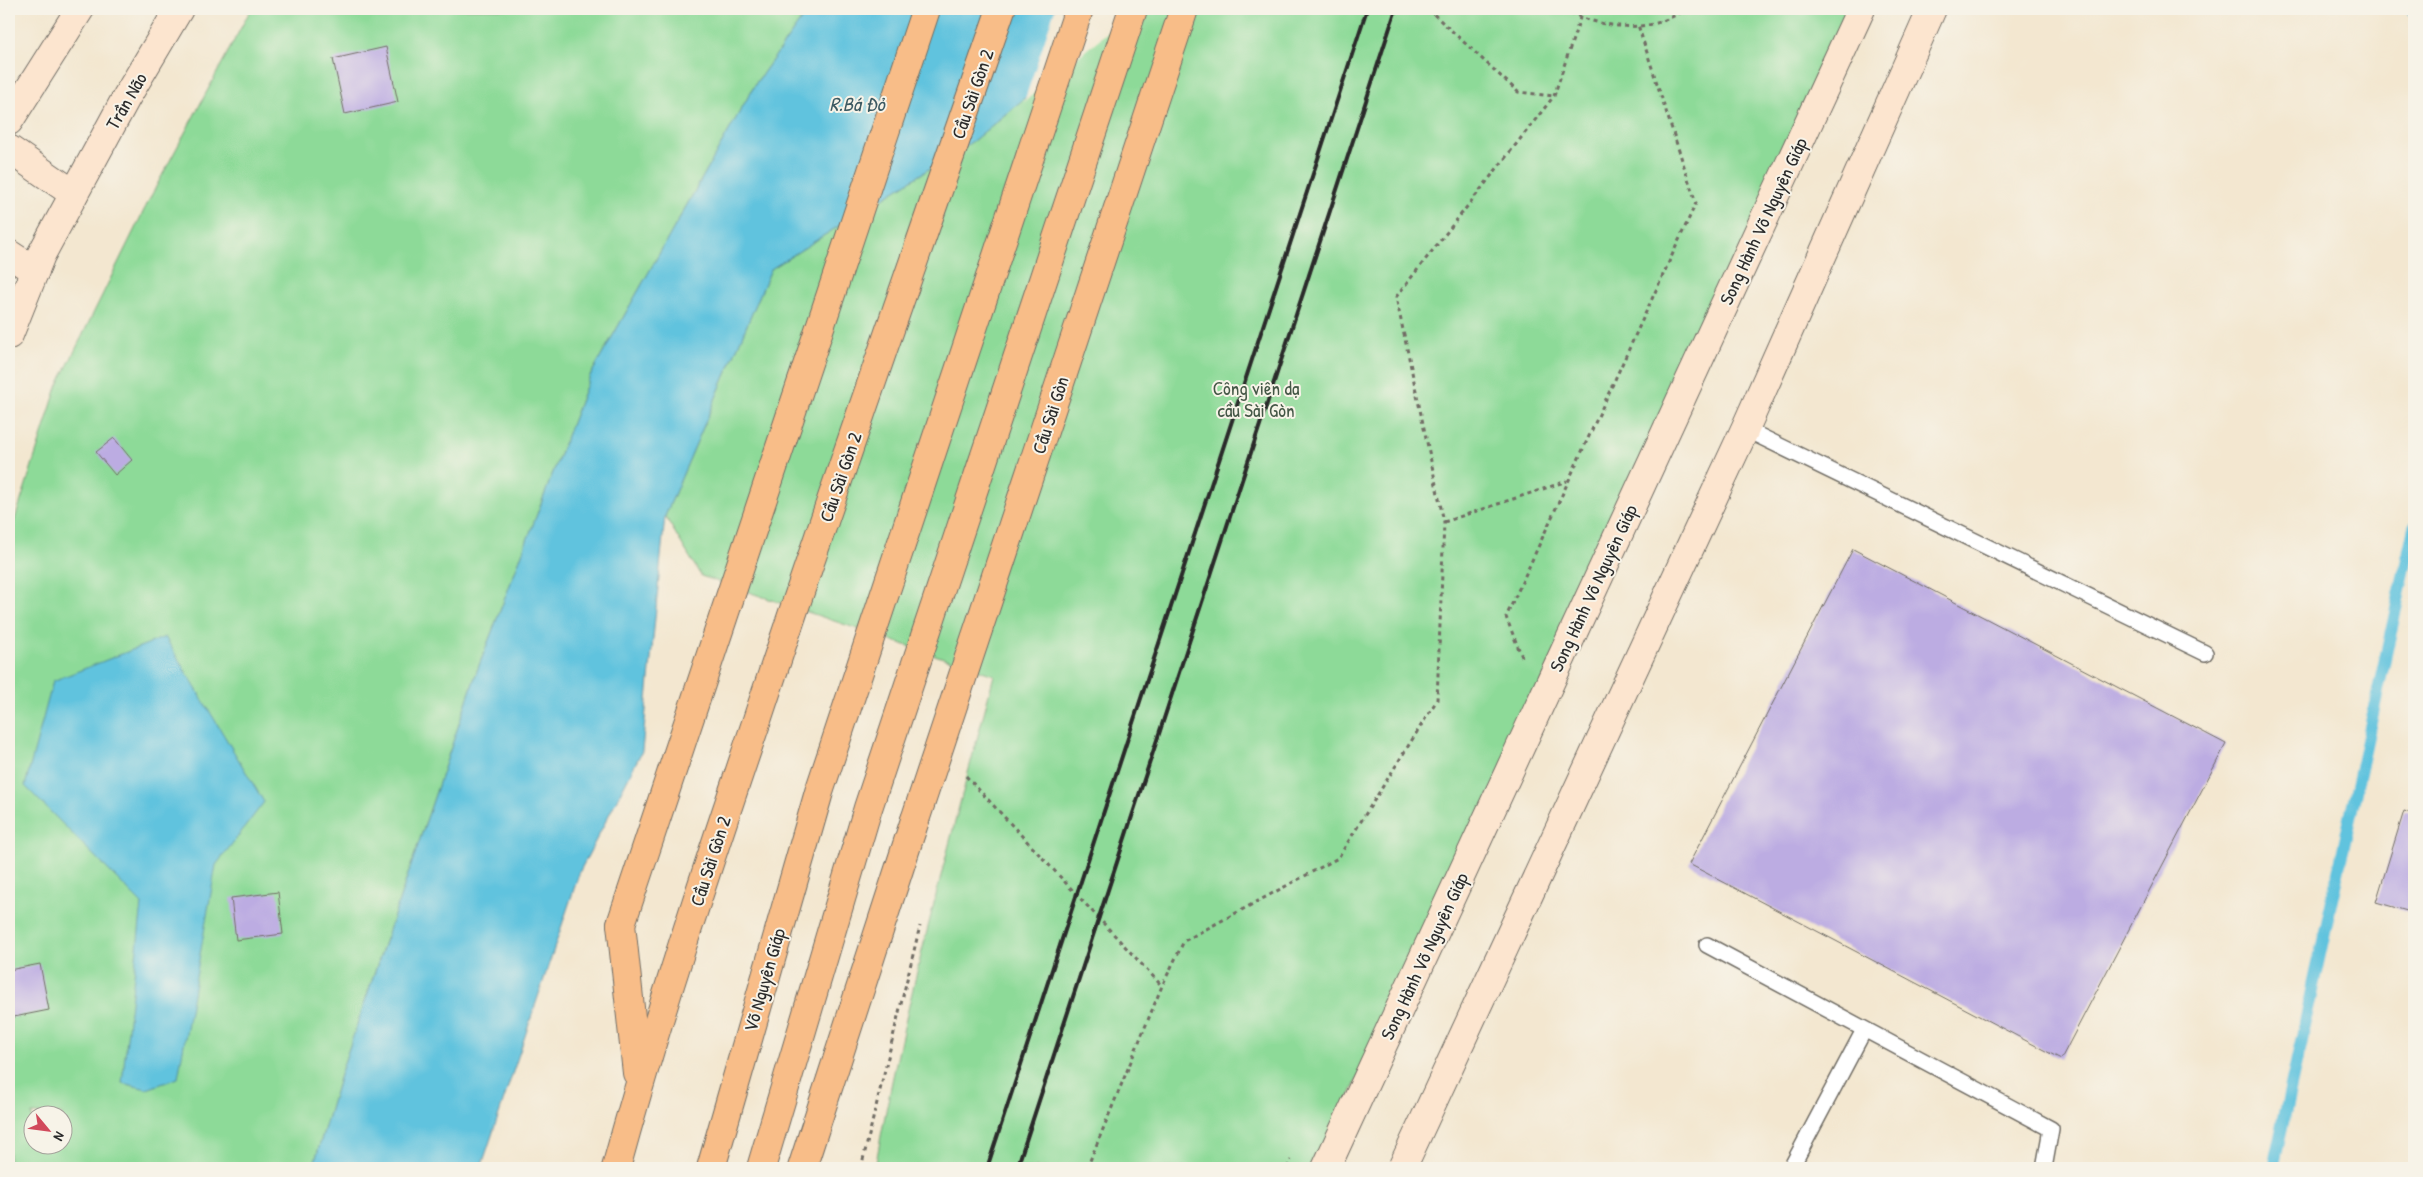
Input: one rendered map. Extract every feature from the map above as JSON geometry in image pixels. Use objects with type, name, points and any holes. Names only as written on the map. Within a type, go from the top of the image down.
[{"type":"main road","points":[[9,121],[80,9]]},
{"type":"main road","name":"Trần Não","points":[[9,335],[35,271],[74,194],[126,98],[179,9]]},
{"type":"main road","points":[[616,1168],[639,1084],[621,924],[926,9]]},
{"type":"main road","name":"Cầu Sài Gòn 2","points":[[639,1084],[681,946],[791,616],[1001,9]]},
{"type":"main road","name":"Võ Nguyên Giáp","points":[[710,1168],[819,792],[1079,9]]},
{"type":"main road","points":[[768,1160],[868,808],[1133,9]]},
{"type":"main road","name":"Cầu Sài Gòn","points":[[802,1168],[915,820],[1184,9]]},
{"type":"main road","name":"Song Hành Võ Nguyên Giáp","points":[[1326,1168],[1861,9]]},
{"type":"main road","points":[[1402,1168],[1745,429],[1932,9]]},
{"type":"main road","points":[[9,149],[74,194]]},
{"type":"main road","points":[[9,254],[35,271]]},
{"type":"lane","points":[[1745,429],[2205,653]]},
{"type":"lane","points":[[1707,945],[2051,1129],[2044,1168]]},
{"type":"lane","points":[[1791,1168],[1864,1030]]},
{"type":"path","points":[[1428,9],[1518,92],[1554,96]]},
{"type":"path","points":[[1563,9],[1580,18],[1621,27],[1659,22],[1688,9]]},
{"type":"path","points":[[1087,1168],[1162,986],[1184,941],[1338,858],[1437,700],[1444,522],[1396,297],[1554,96],[1580,18]]},
{"type":"path","points":[[1526,665],[1506,616],[1696,202],[1638,25]]},
{"type":"path","points":[[1444,522],[1568,481]]},
{"type":"path","points":[[966,775],[1162,986]]},
{"type":"path","points":[[861,1168],[921,920]]},
{"type":"green space","points":[[251,9],[809,9],[756,83],[590,376],[477,671],[340,1075],[313,1168],[9,1168],[9,538],[57,387],[150,198]]},
{"type":"green space","name":"Công viên dạ cầu Sài Gòn","points":[[1132,9],[1854,9],[1316,1168],[875,1168],[914,982],[994,675],[701,576],[665,516],[771,269],[973,141]]},
{"type":"water","name":"R.Bá Đỏ","points":[[809,9],[1132,9],[973,141],[771,269],[665,516],[642,751],[580,871],[481,1168],[313,1168],[340,1075],[477,671],[590,376],[756,83]]},
{"type":"water","points":[[165,637],[264,802],[216,865],[178,1078],[147,1089],[122,1083],[142,904],[25,786],[53,681]]},
{"type":"pier","points":[[1055,9],[1135,9],[1024,102]]},
{"type":"building","points":[[386,47],[398,102],[345,114],[333,59]]},
{"type":"building","points":[[114,438],[132,460],[115,475],[96,452]]},
{"type":"building","points":[[1853,549],[2226,744],[2061,1059],[1689,864]]},
{"type":"building","points":[[2404,811],[2414,814],[2414,913],[2376,902]]},
{"type":"building","points":[[278,892],[283,934],[236,940],[231,898]]},
{"type":"building","points":[[40,964],[49,1010],[9,1018],[9,970]]},
{"type":"waterway","points":[[2412,9],[2414,13]]},
{"type":"waterway","points":[[2273,1168],[2414,527]]},
{"type":"railway","points":[[987,1168],[1367,9]]},
{"type":"railway","points":[[1017,1168],[1396,9]]}]
